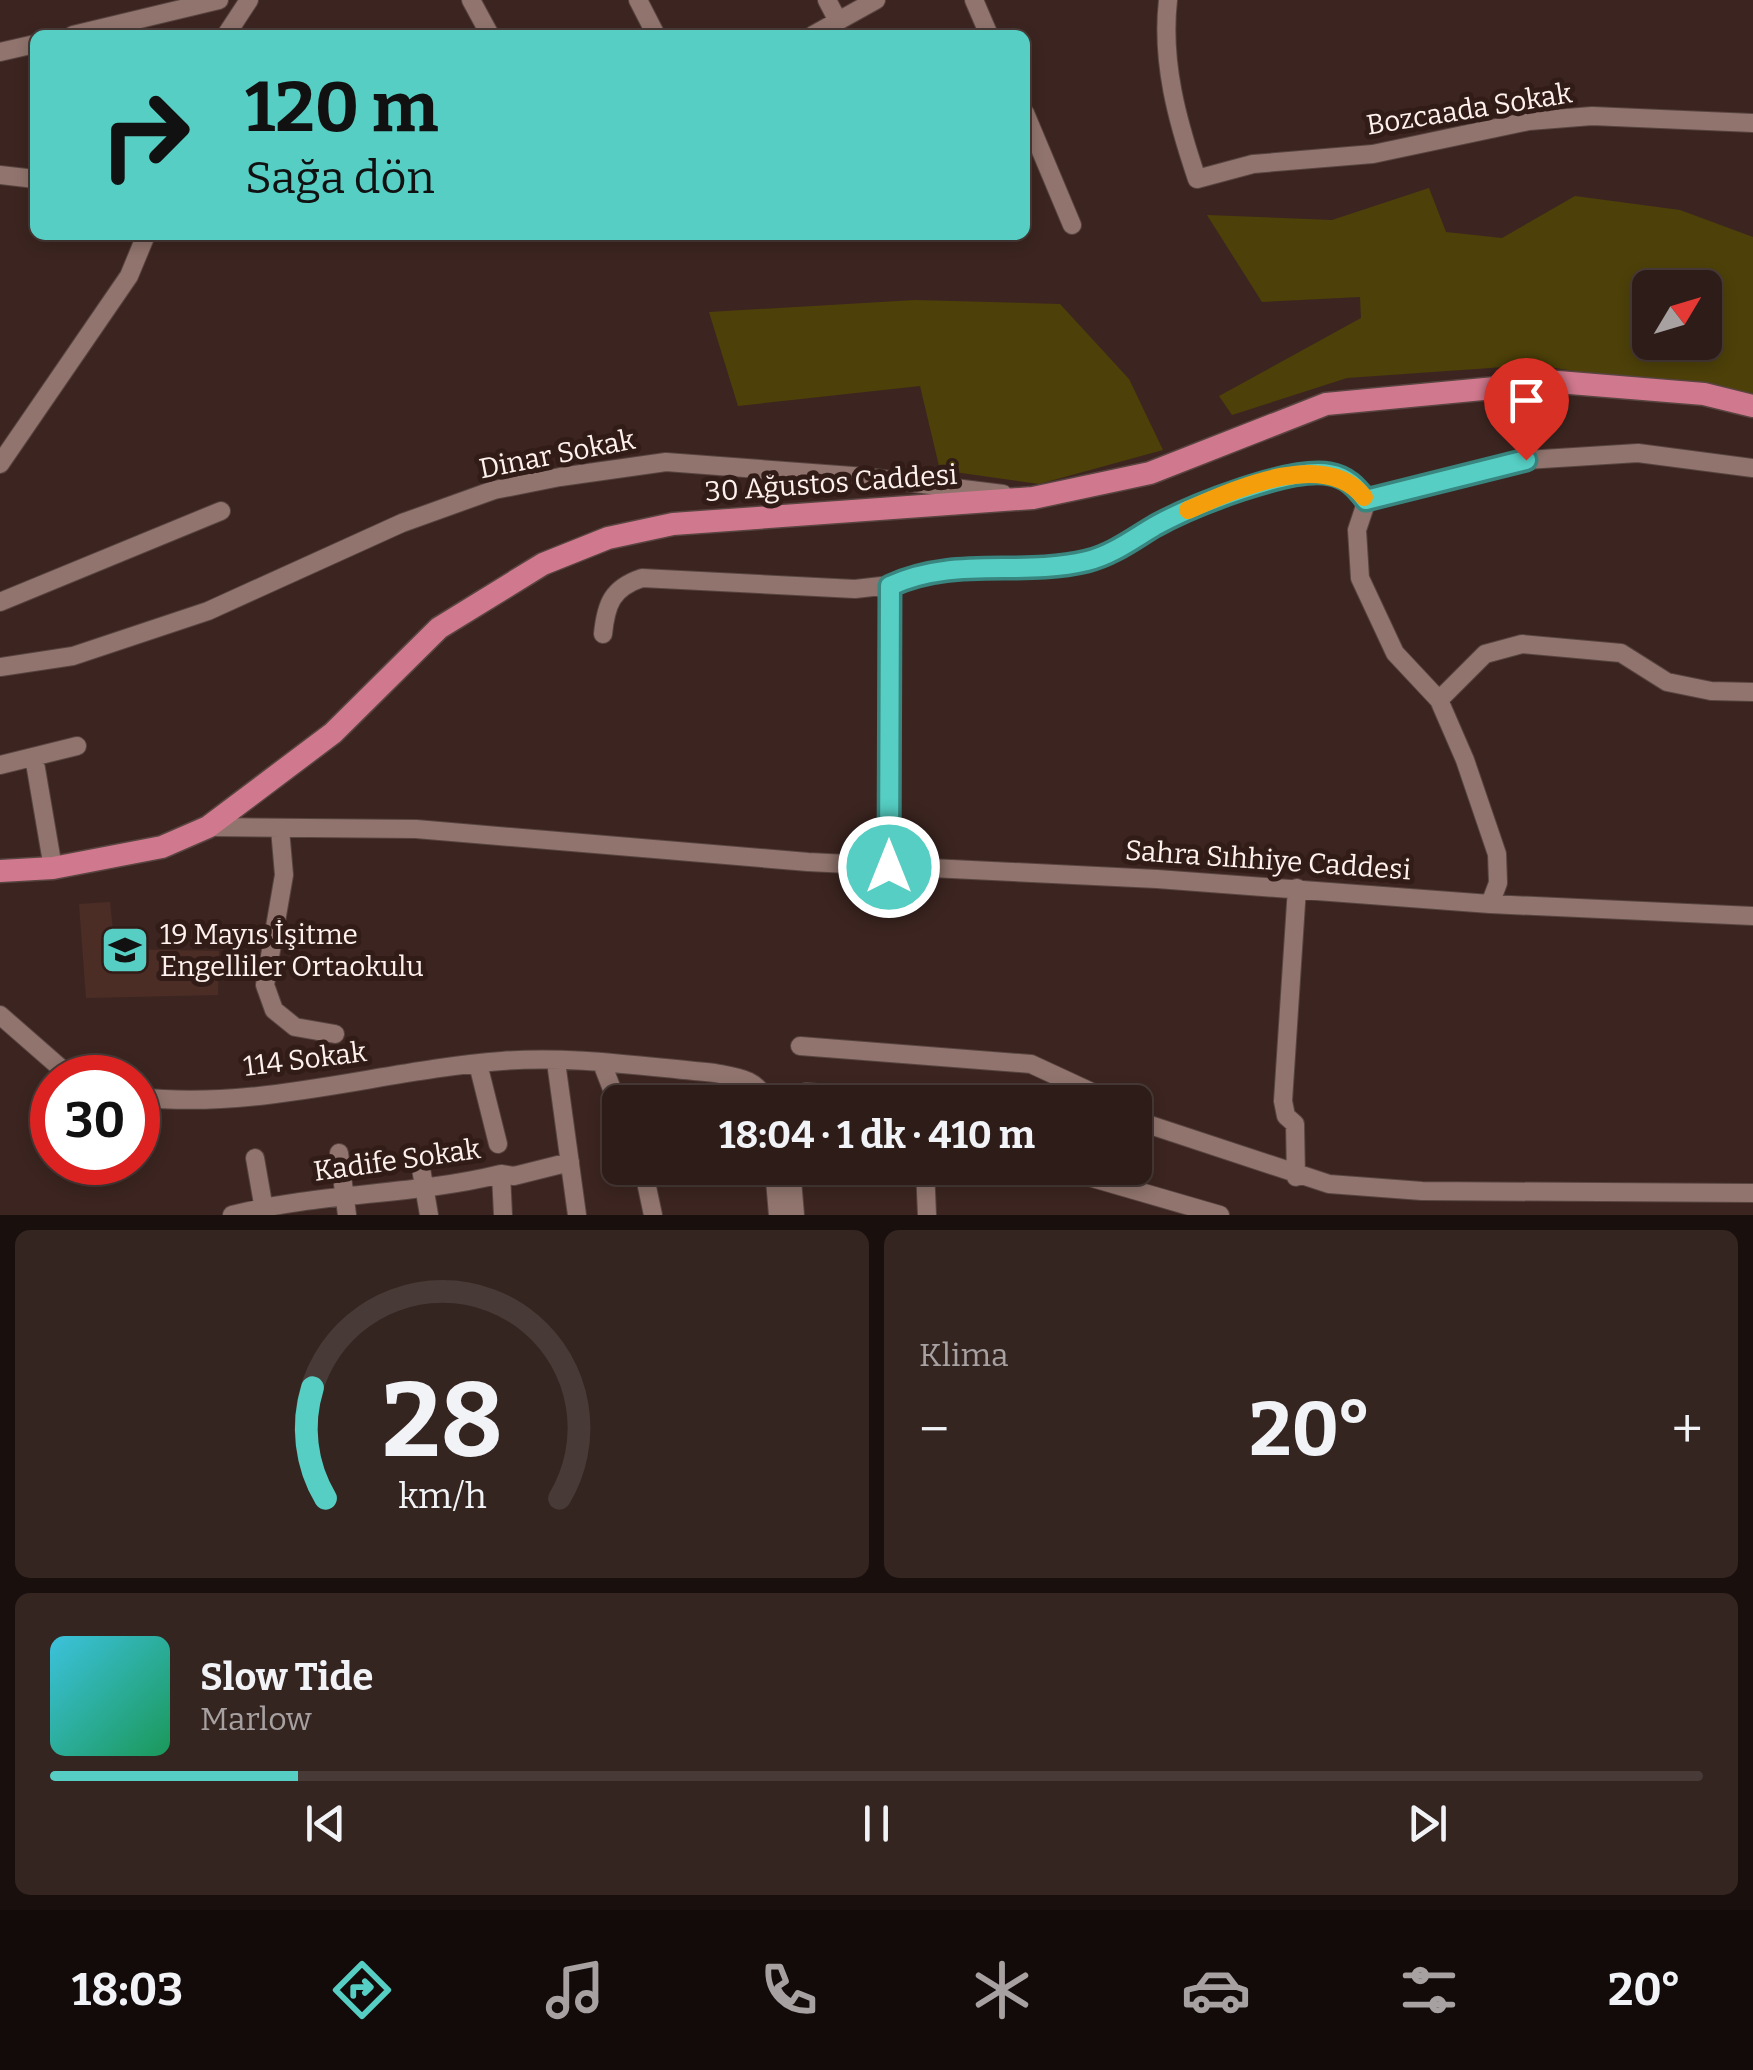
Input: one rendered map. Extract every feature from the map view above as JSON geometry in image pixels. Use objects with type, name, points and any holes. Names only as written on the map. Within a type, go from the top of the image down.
[{"type":"main road","name":"30 Ağustos Caddesi","points":[[0,871],[52,868],[162,847],[208,827],[333,733],[439,628],[543,564],[608,538],[674,524],[1032,498],[1150,473],[1326,404],[1558,382],[1704,394],[1753,406]]},
{"type":"street","points":[[95,30],[219,0]]},
{"type":"street","points":[[229,30],[249,0]]},
{"type":"street","points":[[471,0],[487,30]]},
{"type":"street","points":[[638,0],[653,30]]},
{"type":"street","points":[[827,0],[838,21]]},
{"type":"street","points":[[821,30],[876,0]]},
{"type":"street","points":[[974,0],[987,30]]},
{"type":"street","name":"Bozcaada Sokak","points":[[1168,0],[1165,27],[1171,96],[1197,179],[1253,164],[1373,154],[1529,120],[1592,116],[1753,123]]},
{"type":"street","points":[[0,52],[30,45]]},
{"type":"street","points":[[1030,126],[1072,225]]},
{"type":"street","points":[[0,175],[30,178]]},
{"type":"street","points":[[0,464],[129,276],[144,240]]},
{"type":"street","points":[[1366,500],[1526,460],[1638,453],[1753,468]]},
{"type":"street","name":"Dinar Sokak","points":[[0,668],[73,656],[208,611],[402,523],[494,490],[560,478],[666,462],[866,477],[1032,498]]},
{"type":"street","points":[[603,634],[610,600],[622,585],[642,578],[855,589],[890,586],[916,574],[946,568],[1041,568],[1088,561],[1200,505],[1272,480],[1328,473],[1352,483],[1366,500]]},
{"type":"street","points":[[1366,500],[1357,530],[1360,578],[1395,654],[1439,700],[1497,854],[1498,884],[1490,904]]},
{"type":"street","points":[[0,602],[221,511]]},
{"type":"street","points":[[889,867],[890,586]]},
{"type":"street","points":[[1439,700],[1486,654],[1522,644],[1621,653],[1668,682],[1711,691],[1753,692]]},
{"type":"street","points":[[0,765],[77,746]]},
{"type":"street","points":[[34,758],[52,868]]},
{"type":"street","name":"Sahra Sıhhiye Caddesi","points":[[208,827],[416,829],[889,867],[1753,916]]},
{"type":"street","points":[[280,829],[284,875],[265,985],[274,1010],[295,1027],[335,1034]]},
{"type":"street","points":[[1296,1177],[1295,1124],[1286,1116],[1284,1101],[1298,888]]},
{"type":"street","points":[[0,1015],[46,1055]]},
{"type":"street","points":[[800,1046],[1031,1064],[1076,1085]]},
{"type":"street","points":[[556,1062],[577,1215]]},
{"type":"street","name":"114 Sokak","points":[[160,1097],[211,1098],[299,1090],[478,1064],[556,1062],[746,1079],[753,1085]]},
{"type":"street","points":[[478,1064],[498,1144]]},
{"type":"street","points":[[603,1066],[610,1085]]},
{"type":"street","points":[[1152,1126],[1296,1177],[1422,1191],[1753,1193]]},
{"type":"street","points":[[339,1153],[346,1207]]},
{"type":"street","points":[[420,1157],[429,1215]]},
{"type":"street","points":[[255,1158],[264,1212]]},
{"type":"street","name":"Kadife Sokak","points":[[232,1215],[346,1207],[424,1187],[501,1174],[514,1176],[570,1162]]},
{"type":"street","points":[[501,1174],[502,1215]]},
{"type":"street","points":[[647,1185],[654,1215]]},
{"type":"street","points":[[778,1215],[782,1185]]},
{"type":"street","points":[[789,1185],[795,1215]]},
{"type":"street","points":[[926,1185],[927,1215]]},
{"type":"street","points":[[1117,1185],[1220,1215]]},
{"type":"shaded area","points":[[1429,188],[1446,232],[1502,238],[1575,196],[1680,210],[1753,237],[1753,397],[1534,365],[1347,378],[1232,415],[1219,396],[1361,318],[1360,297],[1262,302],[1207,215],[1332,220]]},
{"type":"shaded area","points":[[915,300],[1060,304],[1129,379],[1163,450],[1039,484],[940,470],[920,386],[738,406],[709,312]]},
{"type":"shaded area","name":"19 Mayıs İşitme Engelliler Ortaokulu","points":[[110,902],[115,949],[219,951],[218,995],[86,998],[79,904]]},
{"type":"slow traffic","points":[[1188,510],[1272,480],[1328,473],[1352,483],[1364,497]]},
{"type":"place","name":"19 Mayıs İşitme Engelliler Ortaokulu","points":[[125,950]]},
{"type":"route","points":[[889,867],[890,586],[916,574],[946,568],[1041,568],[1088,561],[1200,505],[1272,480],[1328,473],[1352,483],[1366,500],[1526,460]]}]
